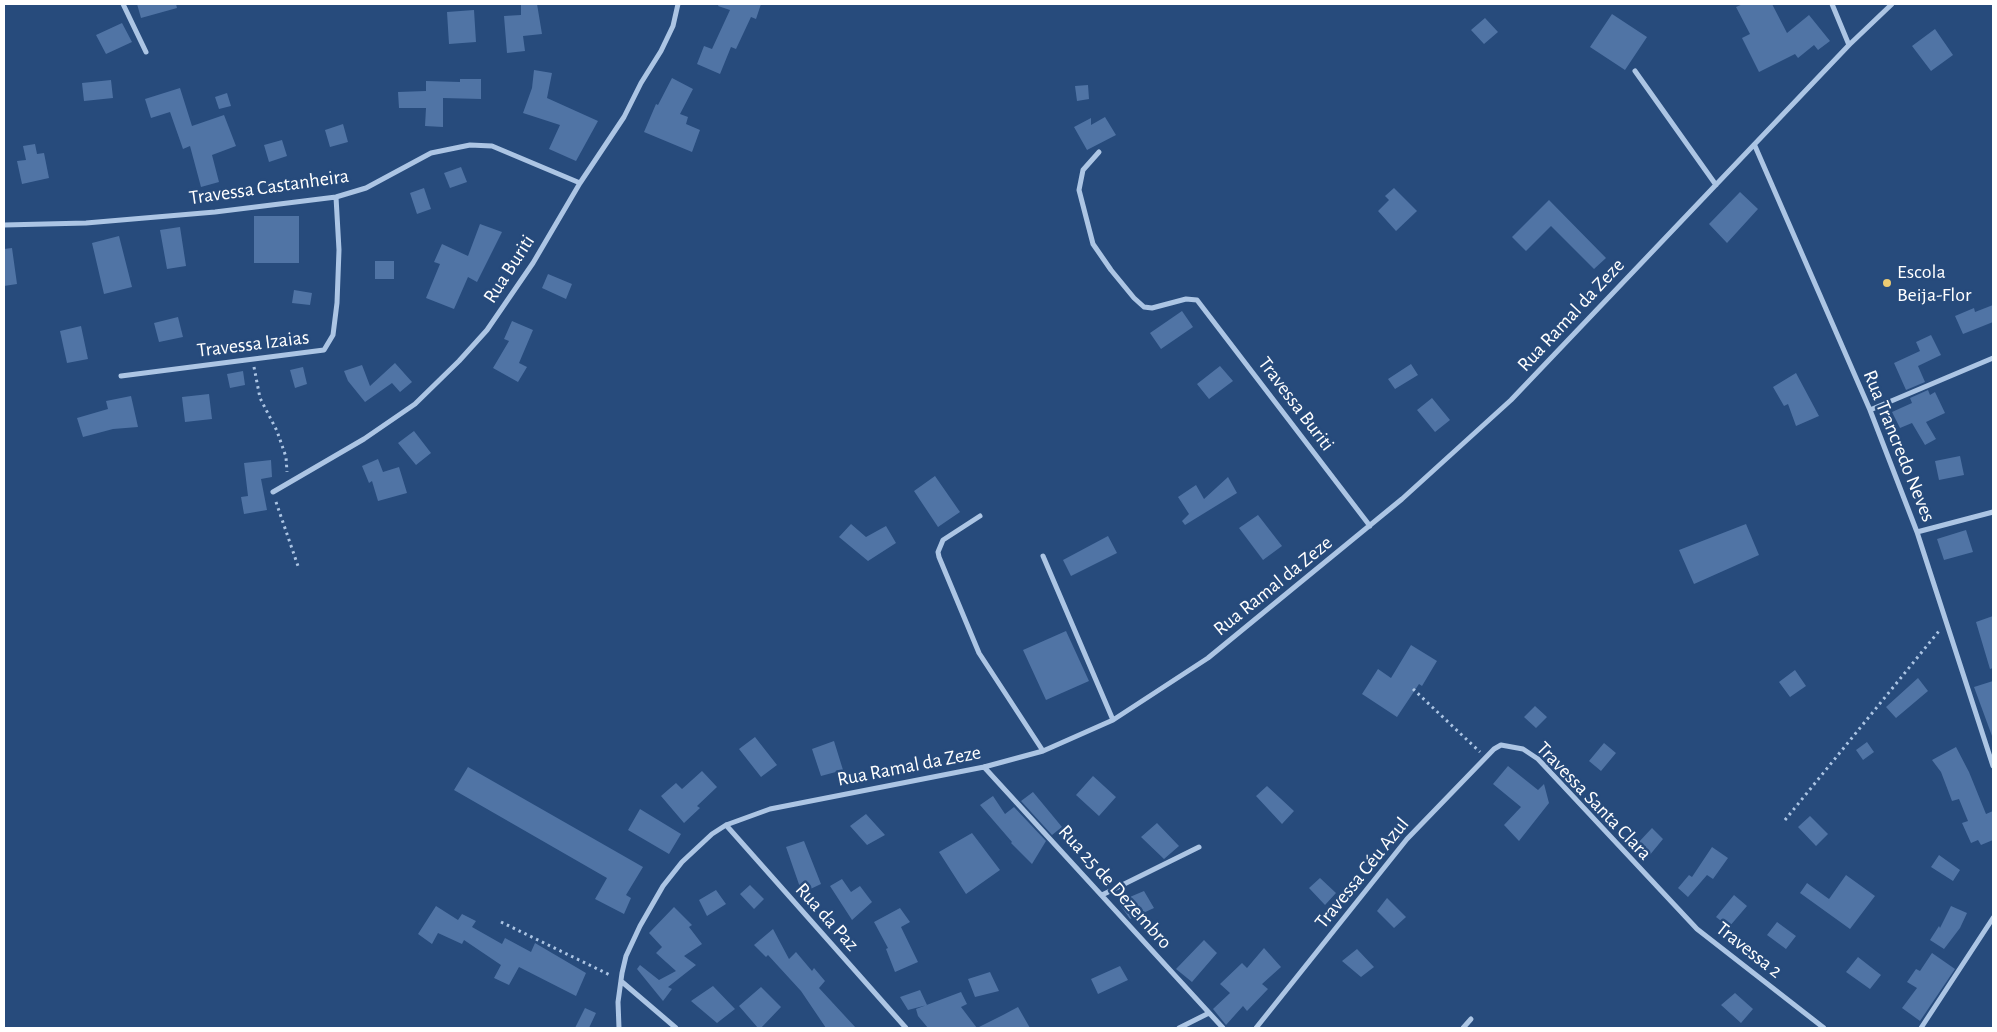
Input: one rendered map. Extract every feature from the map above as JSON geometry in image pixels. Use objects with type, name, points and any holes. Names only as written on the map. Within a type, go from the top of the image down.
[{"type":"street","points":[[123,4],[146,52]]},
{"type":"street","name":"Rua Buriti","points":[[273,492],[364,439],[408,409],[460,361],[487,330],[510,297],[580,183],[612,137],[661,52],[673,26],[678,4]]},
{"type":"street","points":[[1832,4],[1849,45]]},
{"type":"street","name":"Rua Ramal da Zeze","points":[[619,1028],[618,1002],[621,981],[631,945],[663,886],[682,862],[712,834],[726,825],[770,809],[984,767],[1043,751],[1113,720],[1208,658],[1370,526],[1512,400],[1849,45],[1892,4]]},
{"type":"street","points":[[1634,72],[1716,185]]},
{"type":"street","name":"Travessa Castanheira","points":[[4,225],[86,223],[215,212],[336,198],[366,188],[431,153],[449,148],[482,144],[501,149],[580,183]]},
{"type":"street","name":"Rua Trancredo Neves","points":[[1755,146],[1870,410],[1917,532],[1993,766]]},
{"type":"street","name":"Travessa Buriti","points":[[1099,152],[1083,170],[1079,190],[1093,244],[1134,298],[1144,307],[1152,308],[1186,299],[1197,300],[1370,526]]},
{"type":"street","name":"Travessa Izaias","points":[[121,376],[322,351],[329,345],[333,335],[338,303],[339,250],[336,198]]},
{"type":"street","points":[[1870,410],[1993,358]]},
{"type":"street","points":[[1917,532],[1993,512]]},
{"type":"street","points":[[980,516],[943,540],[939,546],[939,557],[979,653],[1043,751]]},
{"type":"street","points":[[1043,556],[1113,720]]},
{"type":"street","name":"Travessa Céu Azul","points":[[1256,1028],[1407,839],[1485,758],[1501,745]]},
{"type":"street","name":"Travessa Santa Clara","points":[[1501,745],[1523,749],[1538,759],[1660,890]]},
{"type":"street","name":"Rua 25 de Dezembro","points":[[984,767],[1223,1028]]},
{"type":"street","name":"Rua da Paz","points":[[726,825],[906,1028]]},
{"type":"street","points":[[1102,895],[1199,847]]},
{"type":"street","name":"Travessa 2","points":[[1660,890],[1697,929],[1824,1028]]},
{"type":"street","points":[[1921,1028],[1993,918]]},
{"type":"street","points":[[621,981],[676,1028]]},
{"type":"street","points":[[1179,1028],[1209,1013]]},
{"type":"street","points":[[1463,1028],[1471,1019]]},
{"type":"path","points":[[252,360],[260,398],[277,431],[286,457],[288,483]]},
{"type":"path","points":[[273,492],[299,569]]},
{"type":"path","points":[[1785,820],[1946,622]]},
{"type":"path","points":[[1413,689],[1485,758]]},
{"type":"path","points":[[501,922],[621,981]]},
{"type":"building","points":[[137,4],[176,4],[177,8],[141,18]]},
{"type":"building","points":[[521,4],[537,4],[542,34],[523,36],[525,51],[507,53],[504,16],[521,15]]},
{"type":"building","points":[[719,4],[761,4],[756,19],[751,17],[736,49],[731,47],[720,74],[697,64],[704,46],[712,49],[730,10],[718,6]]},
{"type":"building","points":[[1743,4],[1772,4],[1787,33],[1809,15],[1830,41],[1818,50],[1814,45],[1798,58],[1795,54],[1759,72],[1742,38],[1750,34],[1736,7]]},
{"type":"building","points":[[474,10],[476,42],[449,44],[447,12]]},
{"type":"building","points":[[1612,14],[1647,37],[1625,70],[1590,47]]},
{"type":"building","points":[[1485,18],[1498,32],[1484,44],[1471,30]]},
{"type":"building","points":[[122,23],[132,42],[106,54],[96,35]]},
{"type":"building","points":[[1935,29],[1953,55],[1931,71],[1912,46]]},
{"type":"building","points":[[534,70],[552,73],[547,98],[598,121],[576,161],[549,149],[560,125],[523,113],[532,88]]},
{"type":"building","points":[[672,78],[693,89],[680,114],[688,117],[686,124],[700,130],[692,152],[644,132],[656,104],[658,105]]},
{"type":"building","points":[[460,79],[481,79],[481,99],[443,98],[443,127],[425,126],[426,108],[399,108],[398,92],[426,91],[426,81],[460,82]]},
{"type":"building","points":[[111,80],[113,98],[84,101],[82,83]]},
{"type":"building","points":[[1088,85],[1089,99],[1077,101],[1075,86]]},
{"type":"building","points":[[180,88],[192,126],[224,115],[236,146],[212,155],[219,182],[201,187],[190,146],[183,149],[170,112],[151,118],[145,99]]},
{"type":"building","points":[[227,93],[231,106],[219,109],[215,97]]},
{"type":"building","points":[[1105,117],[1116,135],[1087,150],[1074,127],[1091,118],[1091,125]]},
{"type":"building","points":[[343,124],[348,142],[330,147],[325,130]]},
{"type":"building","points":[[282,140],[287,156],[269,162],[264,145]]},
{"type":"building","points":[[35,144],[37,154],[44,153],[49,178],[22,184],[17,161],[26,160],[23,146]]},
{"type":"building","points":[[461,167],[467,182],[450,188],[444,173]]},
{"type":"building","points":[[424,188],[431,209],[417,214],[410,193]]},
{"type":"building","points":[[1394,188],[1417,211],[1396,231],[1378,211],[1389,200],[1385,196]]},
{"type":"building","points":[[1740,192],[1758,209],[1727,243],[1709,224]]},
{"type":"building","points":[[1549,200],[1606,258],[1594,269],[1551,226],[1526,251],[1512,237]]},
{"type":"building","points":[[254,216],[299,216],[299,263],[254,263]]},
{"type":"building","points":[[480,224],[502,232],[477,282],[468,277],[454,309],[426,298],[440,264],[434,262],[442,244],[468,256]]},
{"type":"building","points":[[180,227],[186,266],[167,269],[160,230]]},
{"type":"building","points":[[119,236],[132,287],[104,294],[92,243]]},
{"type":"building","points":[[12,248],[17,284],[4,286],[4,249]]},
{"type":"building","points":[[375,261],[394,261],[394,279],[375,279]]},
{"type":"building","points":[[548,274],[572,284],[566,299],[542,288]]},
{"type":"building","points":[[294,290],[312,293],[310,305],[292,303]]},
{"type":"building","points":[[1993,305],[1993,322],[1963,334],[1955,316],[1974,308],[1975,312]]},
{"type":"building","points":[[1182,311],[1193,327],[1161,349],[1150,333]]},
{"type":"building","points":[[178,317],[183,337],[159,342],[154,323]]},
{"type":"building","points":[[512,321],[533,330],[519,363],[527,367],[518,382],[493,368],[509,341],[504,339]]},
{"type":"building","points":[[81,326],[88,359],[67,363],[60,331]]},
{"type":"building","points":[[1931,335],[1941,355],[1918,366],[1925,382],[1906,390],[1894,363],[1920,351],[1916,342]]},
{"type":"building","points":[[395,363],[412,382],[400,392],[392,383],[365,402],[348,381],[344,371],[362,365],[370,386]]},
{"type":"building","points":[[1411,364],[1418,375],[1395,389],[1388,379]]},
{"type":"building","points":[[1220,366],[1233,381],[1209,399],[1197,384]]},
{"type":"building","points":[[303,367],[307,384],[295,388],[290,370]]},
{"type":"building","points":[[243,371],[245,385],[230,388],[227,374]]},
{"type":"building","points":[[1796,373],[1819,416],[1796,426],[1788,404],[1784,406],[1773,387]]},
{"type":"building","points":[[1928,390],[1930,395],[1935,392],[1945,413],[1926,422],[1936,439],[1925,445],[1912,423],[1900,428],[1892,412],[1912,403],[1910,398]]},
{"type":"building","points":[[209,394],[212,419],[185,422],[182,397]]},
{"type":"building","points":[[131,396],[138,427],[113,429],[83,437],[77,418],[108,409],[106,401]]},
{"type":"building","points":[[1432,398],[1450,420],[1435,432],[1417,410]]},
{"type":"building","points":[[414,431],[431,453],[416,465],[398,443]]},
{"type":"building","points":[[1960,456],[1964,475],[1939,480],[1935,461]]},
{"type":"building","points":[[378,459],[383,472],[399,467],[407,493],[378,501],[372,481],[369,483],[362,466]]},
{"type":"building","points":[[271,460],[272,477],[261,479],[267,510],[244,514],[241,497],[248,496],[244,463]]},
{"type":"building","points":[[935,476],[960,512],[938,527],[914,491]]},
{"type":"building","points":[[1228,477],[1237,493],[1185,525],[1182,521],[1189,514],[1178,497],[1196,485],[1204,499]]},
{"type":"building","points":[[1258,515],[1282,546],[1263,560],[1239,528]]},
{"type":"building","points":[[851,524],[866,537],[886,526],[896,543],[868,561],[839,537]]},
{"type":"building","points":[[1746,524],[1759,555],[1694,584],[1679,550]]},
{"type":"building","points":[[1966,530],[1973,552],[1944,560],[1937,539]]},
{"type":"building","points":[[1108,536],[1117,553],[1071,576],[1063,560]]},
{"type":"building","points":[[1993,616],[1993,668],[1990,669],[1976,622]]},
{"type":"building","points":[[1066,631],[1089,681],[1046,700],[1023,650]]},
{"type":"building","points":[[1411,645],[1437,661],[1422,686],[1419,684],[1397,717],[1362,694],[1378,669],[1391,678]]},
{"type":"building","points":[[1795,670],[1806,686],[1790,697],[1779,682]]},
{"type":"building","points":[[1918,678],[1928,691],[1896,718],[1886,707]]},
{"type":"building","points":[[1993,681],[1993,736],[1992,736],[1974,687]]},
{"type":"building","points":[[1535,706],[1547,717],[1536,728],[1524,717]]},
{"type":"building","points":[[755,737],[777,765],[761,777],[739,749]]},
{"type":"building","points":[[834,741],[843,770],[821,776],[812,749]]},
{"type":"building","points":[[1867,742],[1874,752],[1863,760],[1856,750]]},
{"type":"building","points":[[1604,743],[1616,753],[1601,771],[1589,761]]},
{"type":"building","points":[[1956,747],[1969,772],[1986,814],[1993,811],[1993,840],[1981,845],[1978,840],[1971,843],[1962,823],[1968,821],[1959,799],[1952,801],[1941,772],[1932,760]]},
{"type":"building","points":[[1508,766],[1538,790],[1544,784],[1549,803],[1519,841],[1504,825],[1521,807],[1493,784]]},
{"type":"building","points":[[468,767],[643,867],[626,895],[631,898],[624,914],[595,899],[607,878],[454,790]]},
{"type":"building","points":[[702,771],[717,787],[697,806],[700,808],[684,823],[661,796],[676,783],[682,789]]},
{"type":"building","points":[[1093,776],[1116,797],[1099,816],[1076,795]]},
{"type":"building","points":[[1267,786],[1294,811],[1282,824],[1256,796]]},
{"type":"building","points":[[1033,792],[1062,827],[1052,835],[1021,801]]},
{"type":"building","points":[[993,796],[1005,814],[1014,807],[1046,841],[1032,864],[1011,843],[980,805]]},
{"type":"building","points":[[640,809],[681,834],[669,854],[628,830]]},
{"type":"building","points":[[866,814],[885,835],[867,845],[850,826]]},
{"type":"building","points":[[1810,816],[1828,834],[1816,846],[1798,827]]},
{"type":"building","points":[[1157,823],[1179,846],[1164,859],[1141,837]]},
{"type":"building","points":[[1652,828],[1663,839],[1649,856],[1637,844]]},
{"type":"building","points":[[972,833],[1000,870],[966,894],[939,852]]},
{"type":"building","points":[[804,841],[821,884],[802,893],[786,847]]},
{"type":"building","points":[[1712,847],[1728,858],[1713,879],[1707,875],[1688,897],[1678,888],[1689,875],[1692,877]]},
{"type":"building","points":[[1939,855],[1960,870],[1953,881],[1931,867]]},
{"type":"building","points":[[1846,875],[1875,896],[1850,929],[1800,893],[1807,883],[1829,899]]},
{"type":"building","points":[[1320,878],[1336,893],[1325,905],[1309,888]]},
{"type":"building","points":[[842,879],[851,892],[860,886],[872,902],[852,920],[830,886]]},
{"type":"building","points":[[750,885],[764,899],[754,909],[740,894]]},
{"type":"building","points":[[716,890],[726,904],[707,916],[699,900]]},
{"type":"building","points":[[1144,891],[1154,908],[1130,919],[1118,902]]},
{"type":"building","points":[[1734,895],[1747,906],[1729,927],[1716,917]]},
{"type":"building","points":[[1387,898],[1406,917],[1394,928],[1377,911]]},
{"type":"building","points":[[436,906],[458,920],[462,914],[476,921],[472,927],[502,944],[505,938],[531,952],[535,943],[586,973],[576,996],[519,967],[509,985],[494,978],[501,965],[464,940],[462,944],[438,933],[432,944],[418,934]]},
{"type":"building","points":[[1951,906],[1967,913],[1960,928],[1944,949],[1930,940],[1939,926],[1940,928]]},
{"type":"building","points":[[674,907],[692,925],[689,927],[702,944],[684,956],[696,965],[668,987],[672,989],[663,1001],[637,969],[640,965],[659,980],[676,971],[656,953],[662,947],[649,933]]},
{"type":"building","points":[[900,908],[910,922],[901,927],[918,962],[895,972],[886,949],[888,948],[874,922]]},
{"type":"building","points":[[1777,922],[1796,936],[1786,949],[1767,935]]},
{"type":"building","points":[[773,929],[789,959],[796,952],[812,971],[814,968],[825,981],[819,988],[856,1028],[826,1028],[801,991],[768,955],[766,957],[754,945]]},
{"type":"building","points":[[1204,940],[1217,953],[1192,982],[1176,969]]},
{"type":"building","points":[[1264,948],[1281,967],[1262,984],[1268,989],[1247,1011],[1243,1006],[1226,1025],[1213,1009],[1230,993],[1220,984],[1242,963],[1247,968]]},
{"type":"building","points":[[1357,949],[1374,967],[1361,977],[1342,961]]},
{"type":"building","points":[[1932,953],[1955,969],[1920,1021],[1902,1008],[1917,988],[1907,982],[1916,969],[1920,971]]},
{"type":"building","points":[[1858,957],[1881,975],[1870,989],[1846,972]]},
{"type":"building","points":[[1120,966],[1128,980],[1098,994],[1091,979]]},
{"type":"building","points":[[990,972],[999,991],[975,997],[968,979]]},
{"type":"building","points":[[713,986],[735,1009],[717,1023],[691,1001]]},
{"type":"building","points":[[761,987],[781,1007],[761,1028],[758,1028],[739,1006]]},
{"type":"building","points":[[920,990],[927,1005],[908,1010],[900,997]]},
{"type":"building","points":[[961,992],[967,1004],[961,1007],[977,1028],[928,1028],[918,1016],[916,1009]]},
{"type":"building","points":[[1735,993],[1753,1009],[1741,1023],[1721,1005]]},
{"type":"building","points":[[1018,1007],[1030,1028],[977,1028],[1003,1015]]},
{"type":"building","points":[[585,1008],[596,1013],[589,1028],[575,1028]]},
{"type":"place","name":"Escola Beija-Flor","points":[[1887,283]]}]
